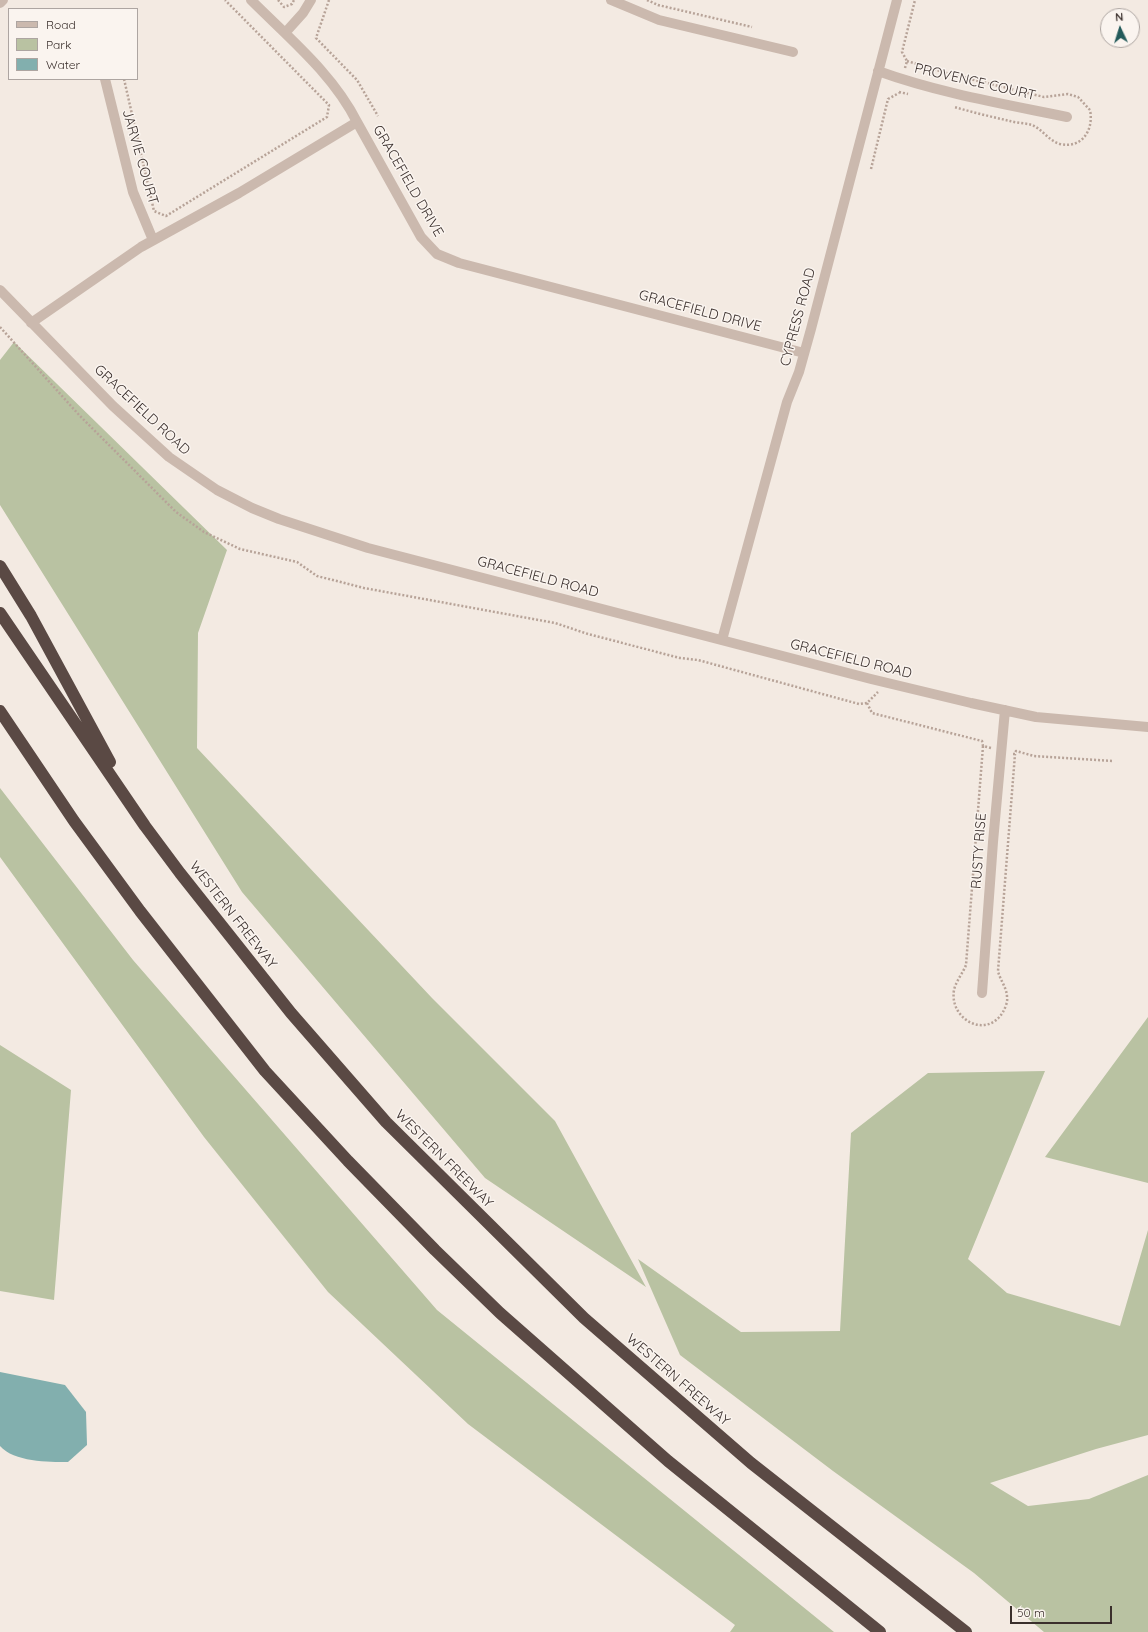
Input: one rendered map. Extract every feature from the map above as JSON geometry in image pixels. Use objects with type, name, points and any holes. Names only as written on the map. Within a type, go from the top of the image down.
[{"type":"highway","points":[[0,566],[31,616],[145,826]]},
{"type":"highway","name":"WESTERN FREEWAY","points":[[0,613],[145,826],[180,873],[291,1013],[386,1122],[584,1318],[751,1463],[966,1632]]},
{"type":"highway","points":[[0,711],[74,821],[140,911],[264,1071],[348,1161],[434,1250],[500,1314],[668,1461],[880,1632]]},
{"type":"highway","points":[[0,714],[14,730]]},
{"type":"street","points":[[0,3],[3,0]]},
{"type":"street","points":[[251,0],[333,83],[347,101],[358,122]]},
{"type":"street","points":[[285,33],[304,13],[311,0]]},
{"type":"street","points":[[611,0],[659,20],[793,52]]},
{"type":"street","name":"CYPRESS ROAD","points":[[722,640],[787,402],[804,353],[897,0]]},
{"type":"street","name":"PROVENCE COURT","points":[[878,71],[902,80],[1067,116]]},
{"type":"street","name":"JARVIE COURT","points":[[105,80],[135,199],[153,240]]},
{"type":"street","name":"GRACEFIELD DRIVE","points":[[31,323],[133,252],[358,122],[417,230],[430,247],[441,256],[459,263],[804,353]]},
{"type":"street","name":"GRACEFIELD ROAD","points":[[0,290],[113,406],[169,457],[207,484],[252,508],[299,526],[368,548],[887,683],[1036,717],[1148,727]]},
{"type":"street","name":"RUSTY RISE","points":[[982,993],[1005,710]]},
{"type":"path","points":[[124,80],[154,210],[166,216],[327,117],[327,103],[225,0]]},
{"type":"path","points":[[278,0],[284,6],[292,4],[294,0]]},
{"type":"path","points":[[329,0],[316,38],[357,80],[378,116]]},
{"type":"path","points":[[647,0],[658,5],[752,27]]},
{"type":"path","points":[[867,703],[872,713],[982,741],[983,746],[1001,751],[1015,754],[1016,751],[1034,756],[1113,761]]},
{"type":"green space","points":[[14,342],[227,550],[198,633],[197,748],[432,998],[555,1121],[646,1287],[485,1178],[242,892],[0,505],[0,360]]},
{"type":"green space","points":[[0,788],[133,960],[437,1310],[834,1632],[730,1632],[735,1625],[468,1424],[328,1292],[204,1137],[0,857]]},
{"type":"green space","points":[[1148,1017],[1148,1183],[1045,1157]]},
{"type":"green space","points":[[0,1045],[71,1090],[54,1300],[0,1291]]},
{"type":"green space","points":[[1045,1071],[968,1259],[1007,1293],[1120,1326],[1148,1230],[1148,1435],[1096,1449],[990,1483],[1028,1506],[1089,1499],[1148,1475],[1148,1632],[1044,1632],[974,1573],[833,1471],[680,1355],[638,1259],[741,1332],[840,1331],[851,1133],[928,1073]]},
{"type":"water","points":[[0,1372],[65,1385],[86,1412],[87,1445],[68,1462],[51,1462],[22,1458],[6,1451],[0,1446]]}]
